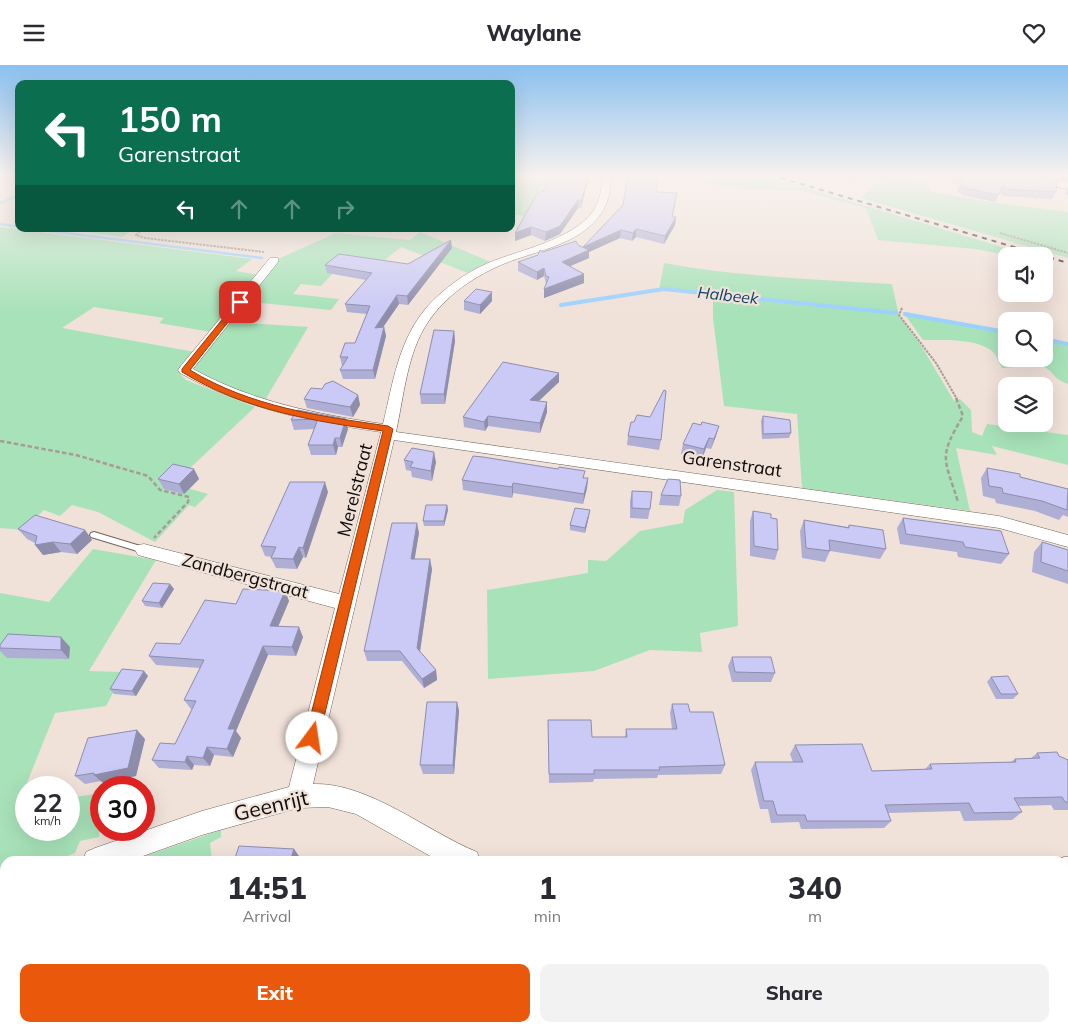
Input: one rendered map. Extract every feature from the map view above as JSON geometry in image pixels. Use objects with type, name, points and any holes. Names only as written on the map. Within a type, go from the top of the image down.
[{"type":"street","name":"Merelstraat","points":[[298,796],[408,347],[428,312],[446,293],[481,271],[555,241],[581,227],[588,220]]},
{"type":"street","name":"Garenstraat","points":[[274,260],[185,371],[206,383],[262,406],[312,418],[388,432],[963,517],[999,523],[1068,541]]},
{"type":"street","name":"Zandbergstraat","points":[[144,550],[345,603]]},
{"type":"street","name":"Geenrijt","points":[[109,856],[202,823],[298,796],[328,795],[362,803],[440,849],[456,856]]},
{"type":"lane","points":[[94,535],[144,550]]},
{"type":"path","points":[[137,232],[136,235],[145,239],[272,254],[275,257],[274,260]]},
{"type":"path","points":[[1000,233],[1068,253]]},
{"type":"path","points":[[902,308],[899,315],[925,348],[959,401],[963,416],[947,443],[944,457],[963,517]]},
{"type":"path","points":[[0,441],[85,457],[148,476],[160,490],[189,497],[188,502],[165,523],[144,550]]},
{"type":"green space","points":[[871,220],[913,220],[1002,247],[998,247],[998,253],[976,249],[878,240]]},
{"type":"green space","points":[[937,220],[1068,220],[1068,258],[1053,254],[1053,247],[1030,247]]},
{"type":"green space","points":[[0,227],[15,229],[15,232],[39,232],[252,259],[236,271],[259,275],[211,332],[159,323],[164,318],[94,307],[62,328],[195,352],[180,374],[186,380],[255,407],[173,484],[208,494],[195,507],[189,505],[155,542],[98,512],[72,505],[60,516],[44,510],[23,530],[0,528]]},
{"type":"green space","points":[[85,232],[130,232],[122,237]]},
{"type":"green space","points":[[420,232],[491,262],[468,273],[401,247],[371,271],[333,273],[321,286],[301,284],[293,294],[339,299],[331,310],[261,303],[246,323],[308,327],[264,402],[198,376],[194,367],[280,258],[336,233],[410,240]]},
{"type":"green space","points":[[664,263],[749,274],[892,284],[899,316],[922,347],[954,401],[960,399],[971,410],[972,432],[982,436],[987,424],[998,425],[998,432],[1046,432],[1068,435],[1068,465],[992,446],[997,455],[956,448],[970,511],[802,488],[797,414],[724,406],[713,318],[713,296],[659,290]]},
{"type":"green space","points":[[903,312],[998,330],[998,360],[993,352],[977,344],[949,340],[923,340]]},
{"type":"green space","points":[[1053,341],[1068,344],[1068,384],[1057,378],[1044,367],[1053,367]]},
{"type":"green space","points":[[717,490],[734,492],[738,626],[700,633],[702,652],[650,650],[594,671],[488,679],[487,590],[588,573],[588,560],[606,561],[640,531],[683,523],[685,510]]},
{"type":"green space","points":[[93,549],[156,560],[89,671],[124,672],[106,706],[55,713],[30,776],[15,776],[15,841],[80,841],[75,853],[68,856],[0,856],[0,593],[49,602]]},
{"type":"green space","points":[[90,795],[90,839],[80,841],[80,796]]},
{"type":"green space","points":[[221,830],[221,837],[210,843],[211,856],[146,856]]},
{"type":"building","points":[[522,220],[564,220],[560,226],[546,232],[531,227],[515,233]]},
{"type":"building","points":[[609,220],[674,220],[665,236],[636,229],[633,233],[621,230],[583,247]]},
{"type":"building","points":[[451,240],[407,296],[397,295],[375,328],[384,327],[373,370],[340,370],[348,357],[340,357],[345,343],[355,343],[370,306],[345,304],[372,273],[325,265],[339,254],[408,264]]},
{"type":"building","points":[[576,241],[578,245],[589,250],[562,262],[584,274],[544,289],[549,277],[546,276],[544,268],[537,272],[518,262],[538,255],[540,250],[543,252]]},
{"type":"building","points":[[476,289],[492,292],[480,305],[464,301]]},
{"type":"building","points":[[434,330],[454,331],[444,394],[420,394]]},
{"type":"building","points":[[503,362],[559,373],[530,400],[547,402],[540,423],[488,416],[484,422],[463,417]]},
{"type":"building","points":[[333,381],[358,395],[350,407],[304,399],[311,388],[322,389],[325,384]]},
{"type":"building","points":[[664,390],[666,391],[661,440],[628,436],[631,422],[634,422],[637,415],[650,417]]},
{"type":"building","points":[[297,410],[346,419],[340,438],[335,438],[333,445],[308,445],[318,419],[291,420]]},
{"type":"building","points":[[763,416],[790,420],[791,433],[763,434]]},
{"type":"building","points":[[702,422],[719,426],[714,439],[709,438],[704,449],[683,444],[693,423],[701,425]]},
{"type":"building","points":[[412,448],[434,452],[431,471],[410,467],[413,462],[404,460]]},
{"type":"building","points":[[473,456],[558,469],[559,467],[585,471],[583,478],[588,478],[584,494],[513,483],[512,487],[462,480]]},
{"type":"building","points":[[173,464],[194,469],[179,484],[158,479]]},
{"type":"building","points":[[987,468],[1020,474],[1020,477],[1068,489],[1067,510],[1042,501],[1003,493],[1002,488],[989,486]]},
{"type":"building","points":[[668,479],[680,480],[681,496],[661,495]]},
{"type":"building","points":[[290,482],[325,482],[303,548],[299,547],[293,559],[271,558],[276,547],[261,546]]},
{"type":"building","points":[[632,491],[652,492],[650,509],[632,508]]},
{"type":"building","points":[[426,505],[447,505],[444,521],[423,521]]},
{"type":"building","points":[[575,508],[590,510],[585,528],[570,525]]},
{"type":"building","points":[[753,511],[771,514],[771,518],[777,519],[778,550],[754,546]]},
{"type":"building","points":[[35,515],[85,530],[70,544],[53,542],[35,545],[37,536],[18,529]]},
{"type":"building","points":[[903,518],[1001,531],[1009,554],[965,547],[963,542],[906,534]]},
{"type":"building","points":[[804,520],[849,528],[849,525],[883,530],[886,549],[829,540],[830,551],[806,548]]},
{"type":"building","points":[[392,523],[417,523],[411,559],[430,559],[417,648],[436,670],[422,679],[400,651],[364,651]]},
{"type":"building","points":[[1042,542],[1068,550],[1068,571],[1041,562]]},
{"type":"building","points":[[153,583],[170,584],[159,603],[142,601]]},
{"type":"building","points":[[243,589],[285,591],[270,626],[299,627],[292,647],[263,646],[228,729],[235,729],[227,749],[207,747],[203,758],[187,756],[185,762],[152,760],[160,743],[175,744],[196,701],[184,700],[204,660],[149,656],[156,643],[180,644],[205,600],[236,604]]},
{"type":"building","points":[[8,634],[61,637],[61,650],[0,648]]},
{"type":"building","points":[[732,657],[771,657],[775,673],[735,672]]},
{"type":"building","points":[[122,669],[144,671],[132,691],[110,689]]},
{"type":"building","points":[[1008,676],[1018,694],[1001,694],[991,677]]},
{"type":"building","points":[[427,702],[457,702],[453,765],[420,765]]},
{"type":"building","points":[[672,704],[688,704],[690,712],[713,712],[725,765],[659,767],[660,770],[594,770],[594,774],[549,774],[548,720],[591,720],[592,737],[627,737],[626,729],[677,729]]},
{"type":"building","points":[[137,730],[128,768],[94,775],[94,773],[75,776],[88,738]]},
{"type":"building","points":[[862,744],[872,771],[932,769],[930,764],[1016,762],[1015,759],[1040,758],[1037,753],[1057,752],[1059,756],[1068,760],[1068,802],[1065,802],[1062,797],[1014,798],[1022,812],[974,813],[969,803],[885,805],[891,821],[807,821],[805,815],[777,815],[773,801],[764,801],[755,762],[803,762],[795,745]]},
{"type":"building","points":[[239,846],[294,849],[292,856],[236,856]]},
{"type":"waterway","name":"Halbeek","points":[[0,224],[15,226]]},
{"type":"waterway","name":"Halbeek","points":[[58,232],[262,258]]},
{"type":"waterway","name":"Halbeek","points":[[561,305],[664,289],[896,313]]},
{"type":"waterway","name":"Halbeek","points":[[905,314],[998,331]]},
{"type":"waterway","name":"Halbeek","points":[[1053,341],[1068,344]]},
{"type":"railway","points":[[923,220],[1068,263]]},
{"type":"route","points":[[240,302],[185,371],[206,383],[262,406],[312,418],[388,429],[312,738]]}]
